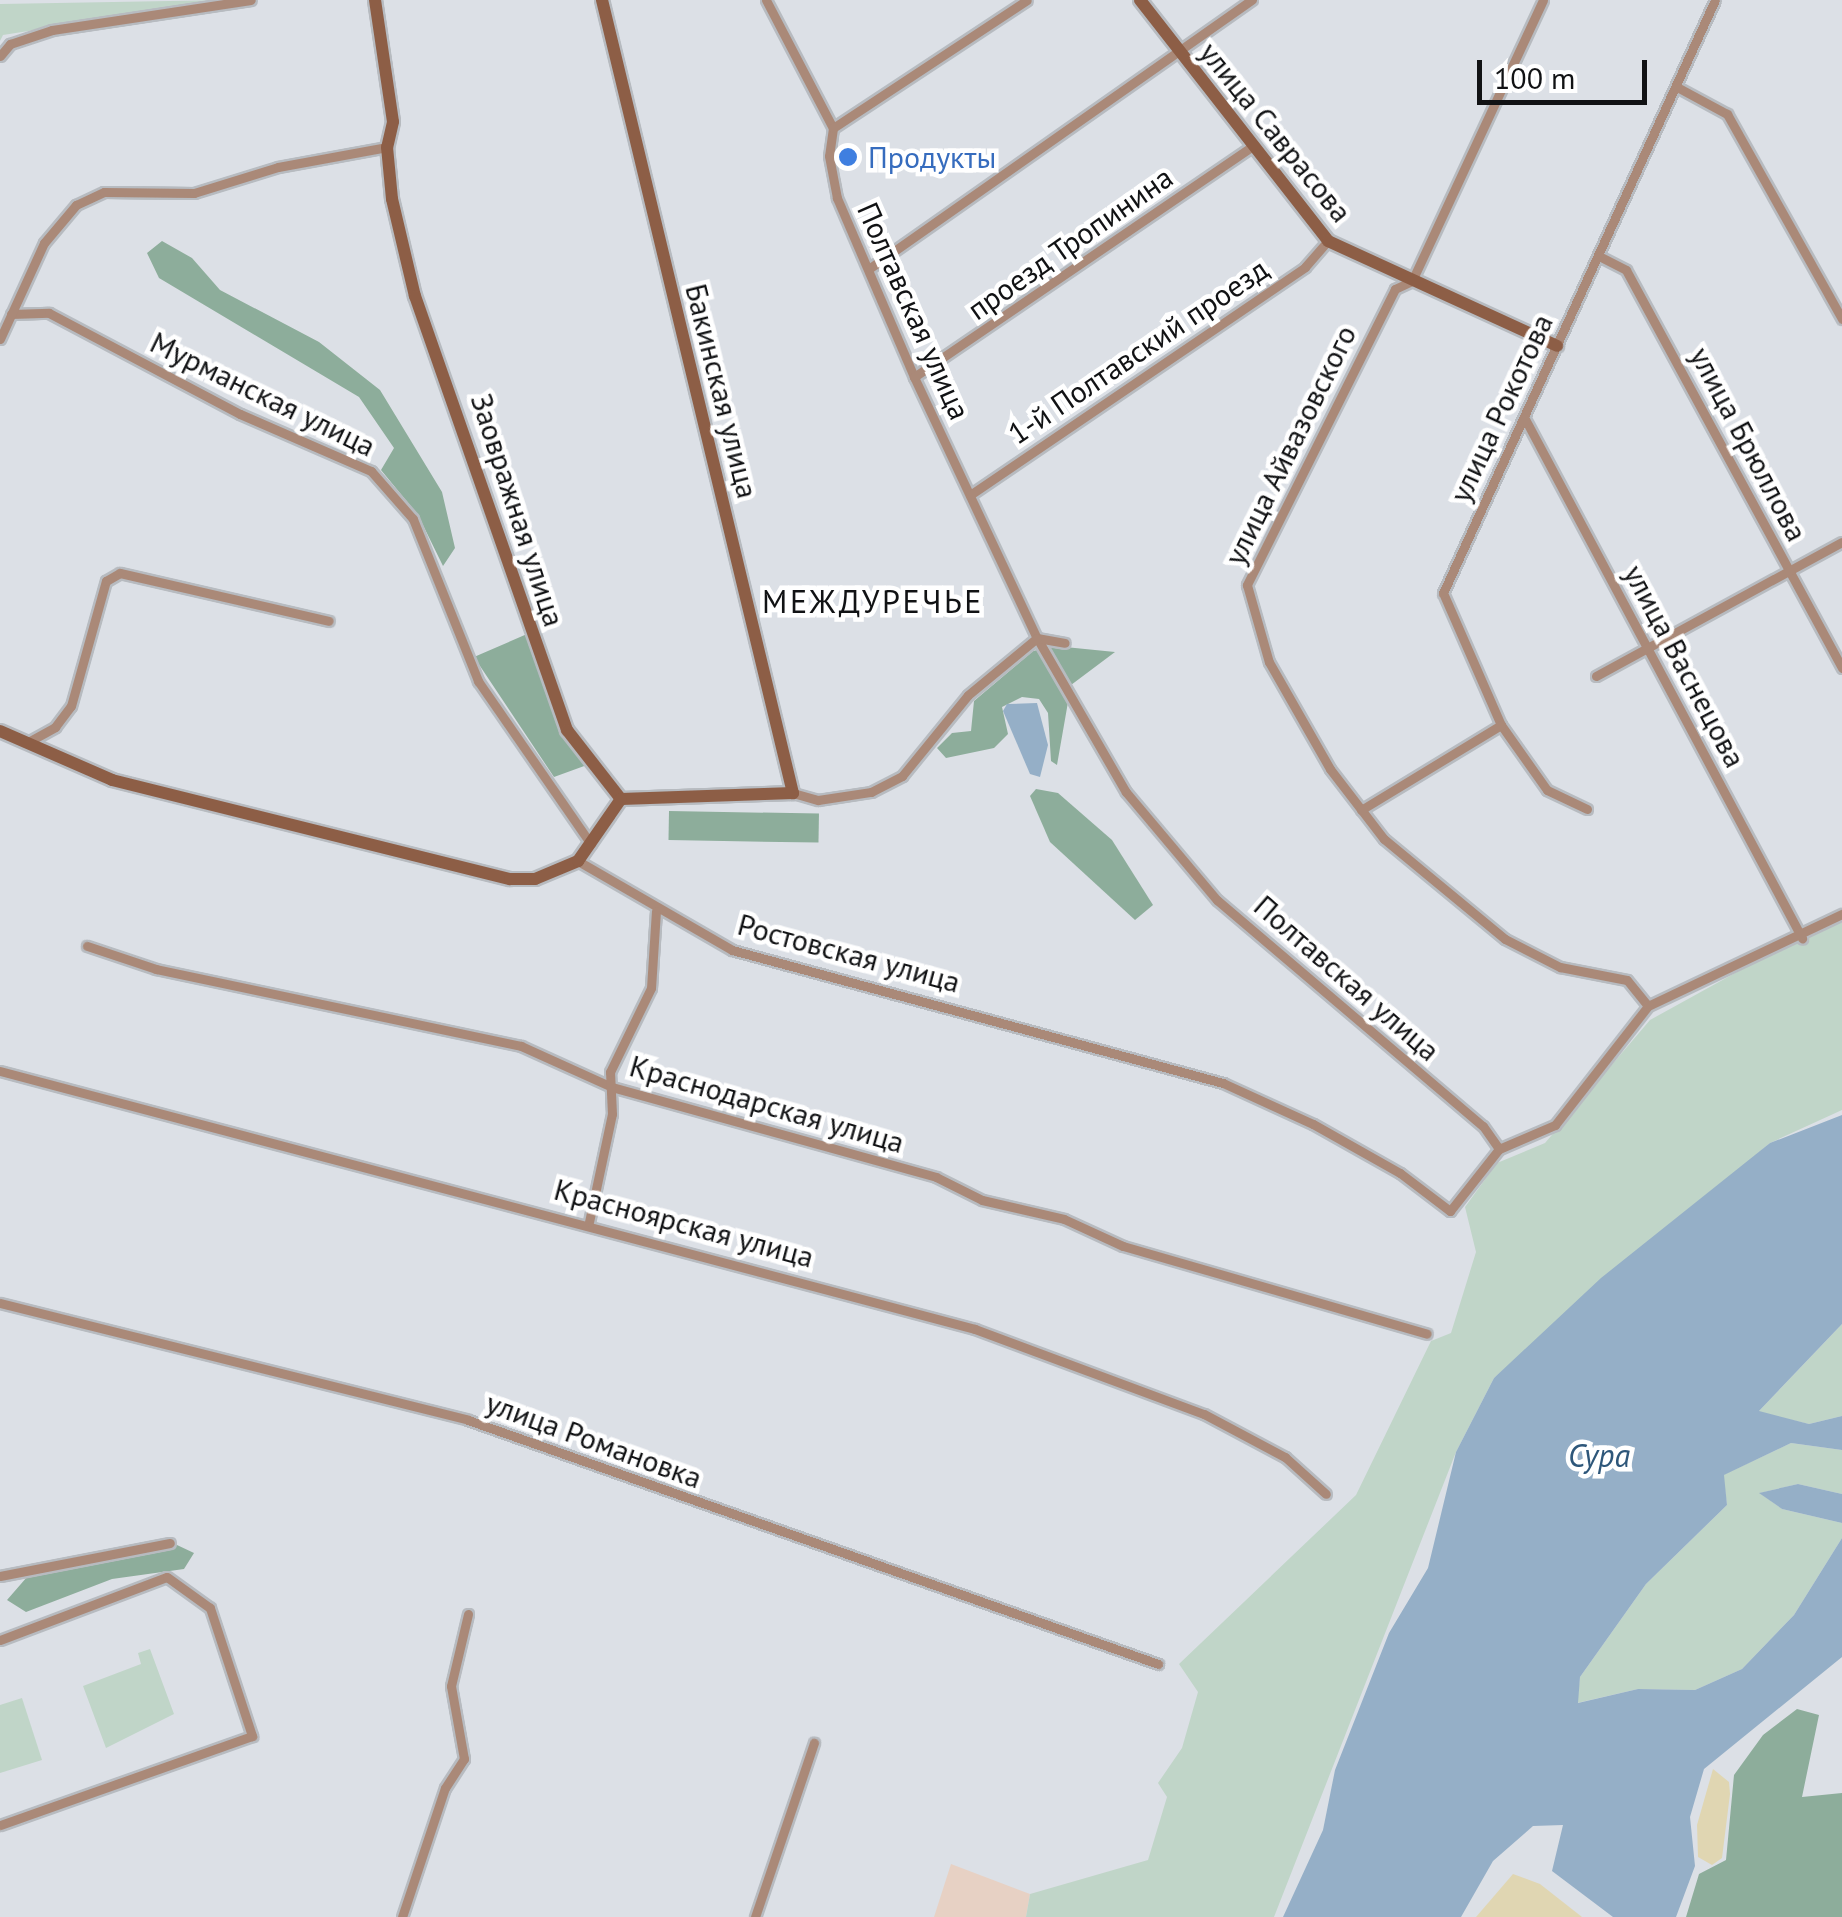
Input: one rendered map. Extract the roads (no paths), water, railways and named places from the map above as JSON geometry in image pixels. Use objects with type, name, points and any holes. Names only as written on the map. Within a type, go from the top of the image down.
[{"type":"street","points":[[0,56],[10,44],[52,30],[252,0]]},
{"type":"street","name":"Заовражная улица","points":[[375,0],[393,122],[387,147],[415,296],[452,389],[495,539],[567,730],[621,798]]},
{"type":"street","name":"Бакинская улица","points":[[602,0],[793,793]]},
{"type":"street","name":"Полтавская улица","points":[[766,0],[833,128],[828,156],[837,198],[914,377],[1038,638],[1126,792],[1218,900],[1483,1126],[1499,1150]]},
{"type":"street","points":[[833,128],[1027,0]]},
{"type":"street","name":"улица Саврасова","points":[[1140,0],[1328,241],[1557,346]]},
{"type":"street","points":[[870,268],[1252,0]]},
{"type":"street","name":"улица Айвазовского","points":[[1544,0],[1412,281],[1395,289],[1247,585],[1270,662],[1330,769],[1384,839],[1505,939],[1560,967],[1626,980],[1648,1006]]},
{"type":"street","name":"улица Рокотова","points":[[1586,808],[1546,790],[1501,726],[1443,593],[1715,0]]},
{"type":"street","points":[[1677,87],[1726,114],[1842,319]]},
{"type":"street","name":"проезд Тропинина","points":[[914,377],[1253,146]]},
{"type":"street","points":[[0,340],[24,282],[76,205],[104,192],[194,192],[278,167],[387,147]]},
{"type":"street","name":"1-й Полтавский проезд","points":[[970,495],[1306,268],[1328,241]]},
{"type":"street","name":"улица Брюллова","points":[[1599,256],[1626,270],[1842,668]]},
{"type":"street","name":"Мурманская улица","points":[[11,314],[48,314],[240,414],[371,471],[413,519],[478,680],[590,844]]},
{"type":"street","name":"улица Васнецова","points":[[1524,418],[1802,938]]},
{"type":"street","points":[[1596,676],[1842,542]]},
{"type":"street","points":[[30,741],[54,727],[70,706],[106,580],[120,573],[330,621]]},
{"type":"street","points":[[0,732],[30,741],[112,780],[510,879],[535,879],[578,861],[621,798],[793,793],[818,800],[872,792],[902,776],[968,695],[1038,638],[1065,643]]},
{"type":"street","points":[[1361,810],[1501,726]]},
{"type":"street","name":"Ростовская улица","points":[[578,861],[656,911],[732,950],[1224,1083],[1313,1124],[1450,1211],[1499,1150]]},
{"type":"street","points":[[590,1222],[612,1087],[610,1072],[651,988],[656,911]]},
{"type":"street","points":[[1499,1150],[1555,1125],[1648,1006],[1802,938],[1842,914]]},
{"type":"street","name":"Краснодарская улица","points":[[87,946],[156,969],[521,1046],[612,1087],[936,1178],[982,1200],[1064,1219],[1123,1246],[1427,1334]]},
{"type":"street","name":"Красноярская улица","points":[[0,1071],[590,1222],[976,1330],[1115,1378],[1284,1456],[1326,1494]]},
{"type":"street","name":"улица Романовка","points":[[0,1303],[468,1420],[1158,1664]]},
{"type":"street","points":[[0,1576],[170,1543]]},
{"type":"street","points":[[0,1640],[167,1577],[210,1608],[252,1736],[0,1825]]},
{"type":"street","points":[[402,1917],[445,1788],[464,1759],[452,1686],[468,1614]]},
{"type":"street","points":[[755,1917],[814,1743]]},
{"type":"water","points":[[1037,703],[1048,745],[1040,777],[1030,774],[1003,711],[1007,704]]},
{"type":"water","name":"Сура","points":[[1842,1115],[1842,1324],[1759,1411],[1809,1424],[1842,1416],[1842,1450],[1791,1443],[1724,1475],[1727,1505],[1646,1584],[1580,1677],[1578,1703],[1638,1689],[1695,1690],[1742,1669],[1794,1615],[1842,1538],[1842,1657],[1704,1769],[1690,1817],[1695,1866],[1676,1917],[1613,1917],[1552,1871],[1563,1825],[1533,1826],[1493,1861],[1461,1917],[1283,1917],[1323,1830],[1335,1770],[1389,1633],[1428,1568],[1456,1452],[1494,1378],[1601,1278],[1770,1143]]},
{"type":"water","points":[[1798,1484],[1842,1494],[1842,1523],[1782,1509],[1759,1493]]},
{"type":"place","name":"Продукты","points":[[848,157]]},
{"type":"district","name":"МЕЖДУРЕЧЬЕ","points":[[873,601]]}]
